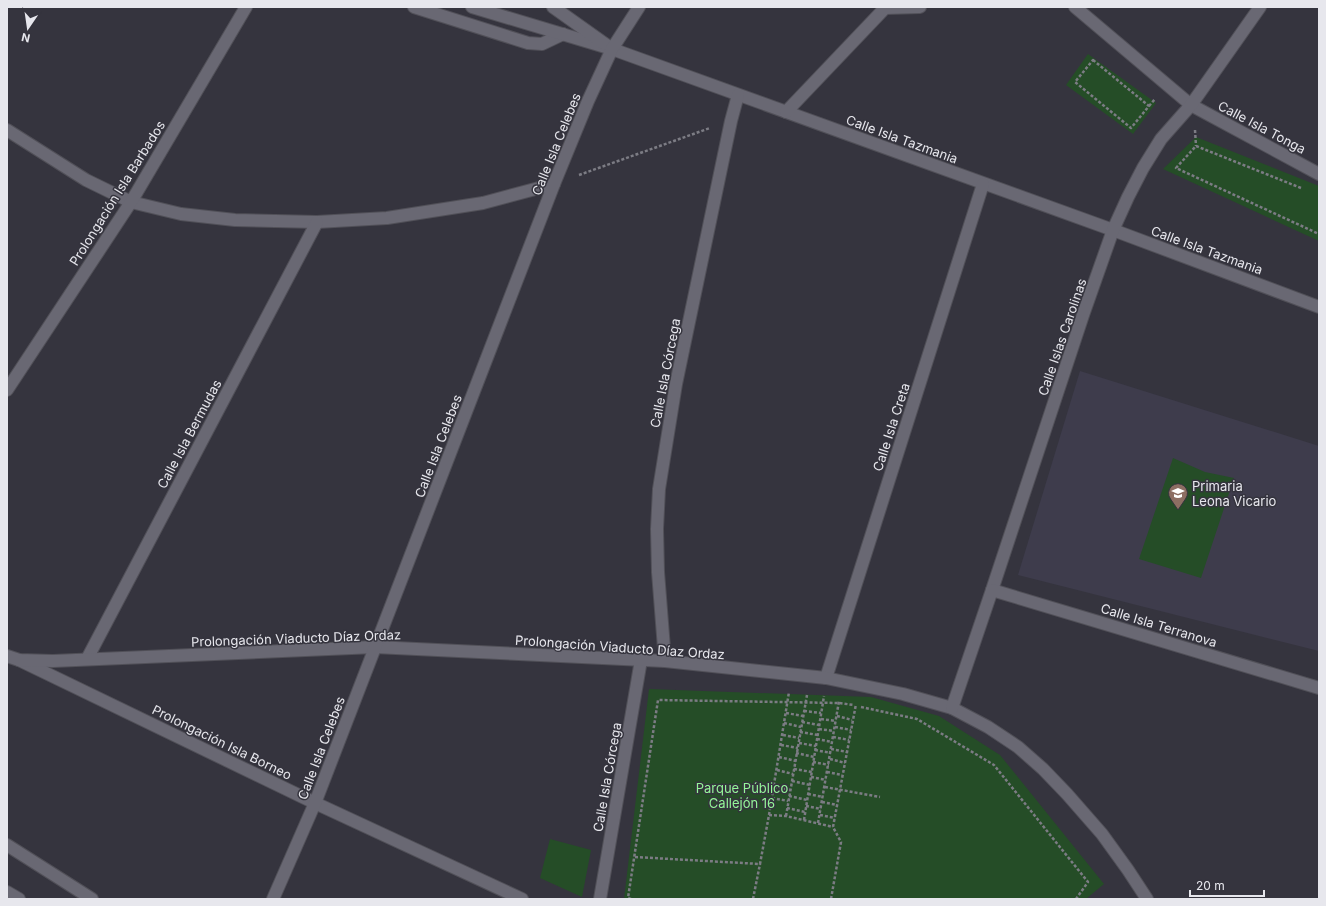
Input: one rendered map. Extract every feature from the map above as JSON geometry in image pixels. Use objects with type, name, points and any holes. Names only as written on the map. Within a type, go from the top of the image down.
[{"type":"street","name":"Prolongación Isla Barbados","points":[[7,390],[131,202],[246,7]]},
{"type":"street","points":[[414,7],[528,44],[542,44],[563,34]]},
{"type":"street","name":"Calle Isla Tazmania","points":[[472,7],[612,49],[1113,230],[1319,307]]},
{"type":"street","points":[[553,7],[612,49]]},
{"type":"street","name":"Calle Isla Celebes","points":[[273,899],[315,803],[554,184],[588,101],[612,49],[638,7]]},
{"type":"street","points":[[786,112],[886,8],[920,7]]},
{"type":"street","name":"Calle Isla Tonga","points":[[1075,7],[1191,105],[1319,174]]},
{"type":"street","name":"Calle Islas Carolinas","points":[[952,708],[1083,315],[1113,230],[1146,162],[1161,138],[1191,105],[1260,7]]},
{"type":"street","name":"Calle Isla Córcega","points":[[665,661],[656,529],[659,489],[676,384],[731,121],[738,95]]},
{"type":"street","points":[[7,130],[86,180],[131,202],[180,214],[235,220],[316,222],[387,218],[483,203],[554,184]]},
{"type":"street","name":"Calle Isla Creta","points":[[826,678],[983,184]]},
{"type":"street","name":"Calle Isla Bermudas","points":[[87,659],[316,222]]},
{"type":"street","name":"Calle Isla Terranova","points":[[992,590],[1319,688]]},
{"type":"street","name":"Prolongación Viaducto Díaz Ordaz","points":[[7,656],[19,660],[53,661],[375,647],[665,661],[826,678],[903,694],[952,708],[988,727],[1018,747],[1043,769],[1102,834],[1147,899]]},
{"type":"street","name":"Prolongación Isla Borneo","points":[[19,660],[315,803],[522,899]]},
{"type":"street","name":"Calle Isla Córcega","points":[[600,899],[641,660]]},
{"type":"street","points":[[7,845],[92,899]]},
{"type":"street","points":[[7,892],[19,899]]},
{"type":"path","points":[[1093,60],[1149,106],[1131,128],[1075,82],[1093,60]]},
{"type":"path","points":[[554,184],[731,121]]},
{"type":"path","points":[[1304,189],[1196,146],[1176,168],[1319,234]]},
{"type":"path","points":[[754,899],[783,735],[792,674]]},
{"type":"path","points":[[786,816],[809,676]]},
{"type":"path","points":[[804,820],[826,678]]},
{"type":"path","points":[[818,823],[843,682]]},
{"type":"path","points":[[831,899],[841,842],[833,827],[834,818],[852,720],[860,686]]},
{"type":"path","points":[[631,899],[628,898],[658,700],[839,703],[856,705],[917,719],[994,765],[1088,882],[1076,899]]},
{"type":"path","points":[[804,711],[821,713]]},
{"type":"path","points":[[786,713],[803,716]]},
{"type":"path","points":[[837,716],[852,720]]},
{"type":"path","points":[[820,719],[836,721]]},
{"type":"path","points":[[802,722],[819,725]]},
{"type":"path","points":[[784,723],[801,727]]},
{"type":"path","points":[[835,727],[851,730]]},
{"type":"path","points":[[819,729],[834,731]]},
{"type":"path","points":[[800,732],[818,735]]},
{"type":"path","points":[[783,735],[799,738]]},
{"type":"path","points":[[833,737],[849,740]]},
{"type":"path","points":[[817,739],[832,742]]},
{"type":"path","points":[[799,743],[816,746]]},
{"type":"path","points":[[781,745],[798,748]]},
{"type":"path","points":[[815,750],[847,752]]},
{"type":"path","points":[[796,754],[814,757]]},
{"type":"path","points":[[779,758],[796,761]]},
{"type":"path","points":[[830,759],[845,763]]},
{"type":"path","points":[[813,762],[829,765]]},
{"type":"path","points":[[794,769],[812,772]]},
{"type":"path","points":[[777,770],[793,774]]},
{"type":"path","points":[[827,772],[842,775]]},
{"type":"path","points":[[811,777],[826,780]]},
{"type":"path","points":[[792,781],[810,785]]},
{"type":"path","points":[[774,787],[790,790]]},
{"type":"path","points":[[825,787],[880,797]]},
{"type":"path","points":[[808,794],[823,797]]},
{"type":"path","points":[[789,796],[807,800]]},
{"type":"path","points":[[772,798],[788,801]]},
{"type":"path","points":[[822,802],[837,805]]},
{"type":"path","points":[[806,806],[821,809]]},
{"type":"path","points":[[787,808],[806,812]]},
{"type":"path","points":[[769,814],[786,816],[833,827]]},
{"type":"path","points":[[820,815],[834,818]]},
{"type":"path","points":[[635,857],[760,864]]},
{"type":"shaded area","name":"Primaria Leona Vicario","points":[[1080,371],[1319,446],[1319,651],[1018,575]]},
{"type":"green space","points":[[1088,54],[1156,103],[1133,134],[1066,85]]},
{"type":"green space","points":[[1196,137],[1319,186],[1319,241],[1163,169]]},
{"type":"green space","points":[[1173,458],[1205,472],[1234,478],[1201,578],[1139,559]]},
{"type":"green space","name":"Parque Público Callejón 16","points":[[649,689],[871,697],[939,716],[1000,755],[1104,884],[1086,899],[624,899]]},
{"type":"green space","points":[[550,839],[591,850],[582,897],[540,878]]},
{"type":"place","name":"Primaria Leona Vicario","points":[[1178,510]]}]
